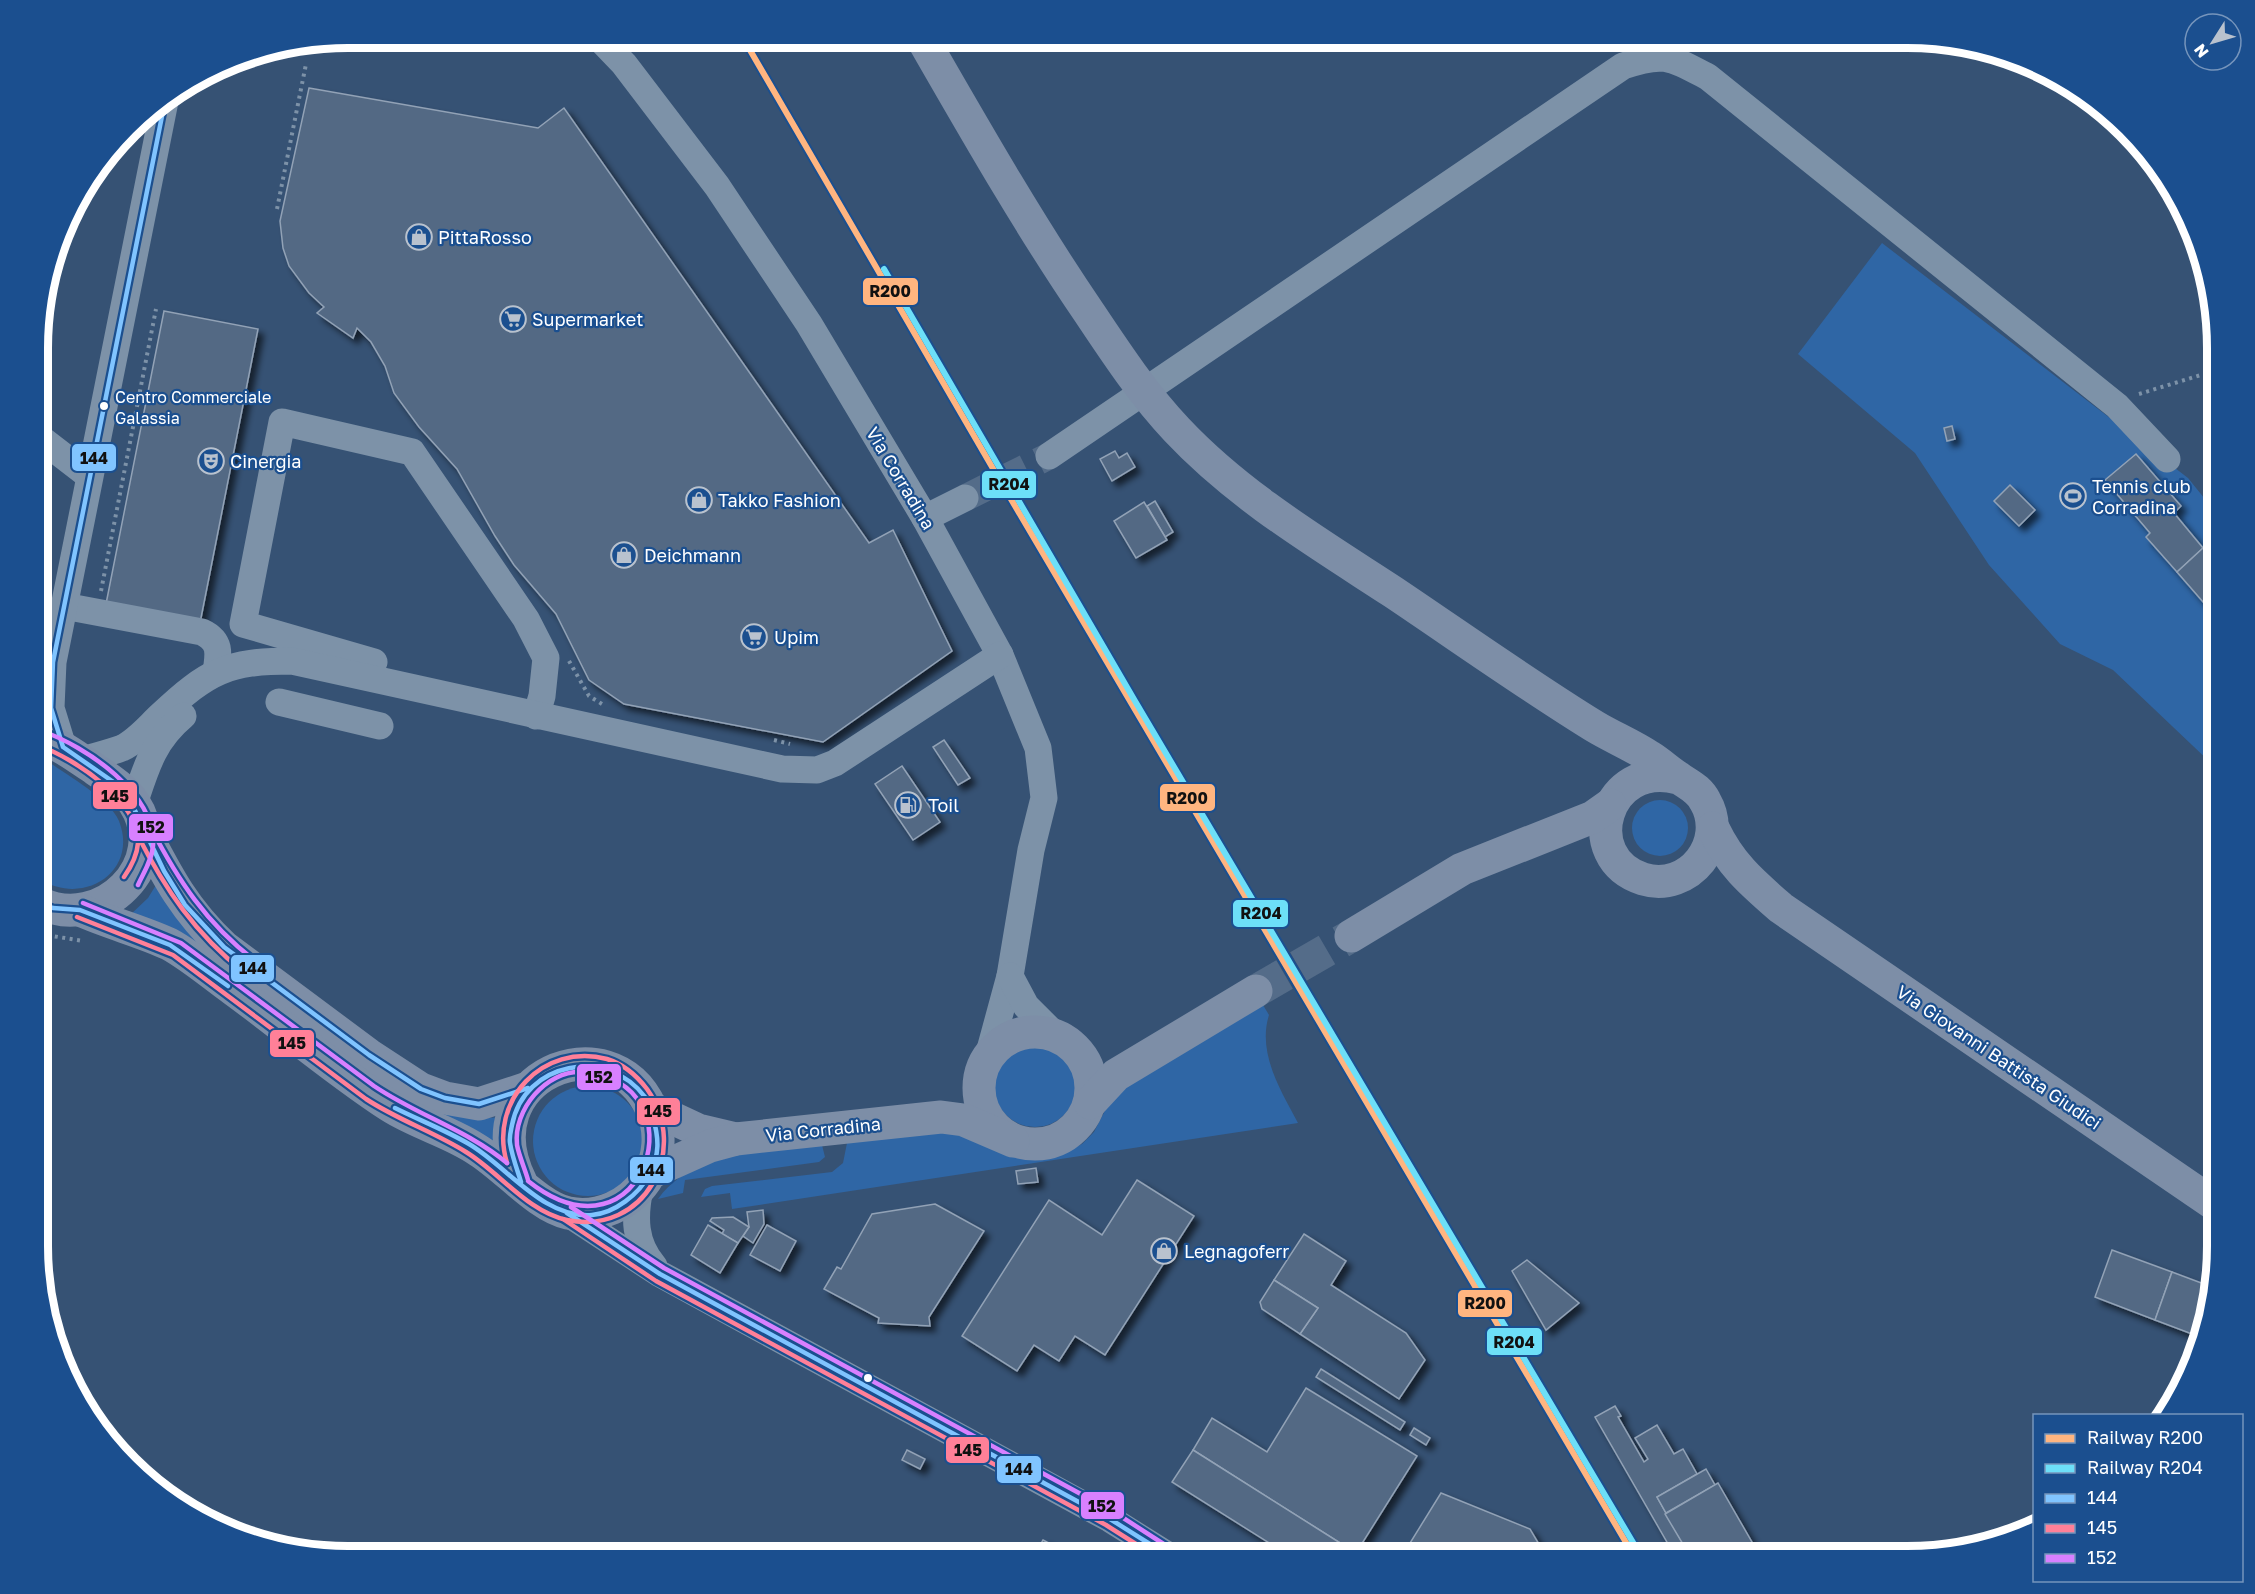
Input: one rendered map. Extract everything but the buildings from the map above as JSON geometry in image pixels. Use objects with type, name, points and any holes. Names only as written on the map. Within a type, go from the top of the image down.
[{"type":"main road","name":"Via Giovanni Battista Giudici","points":[[928,48],[1043,245],[1143,393],[1212,465],[1286,522],[1592,724],[1648,755],[1678,778],[1690,784],[1707,803],[1713,828],[1724,853],[1746,878],[1781,908],[2207,1199]]},
{"type":"main road","points":[[1592,724],[1610,759],[1613,800],[1606,832],[1615,857]]},
{"type":"main road","points":[[62,749],[120,787],[139,817],[185,905],[202,927],[224,947],[369,1055],[421,1089],[446,1098],[479,1104],[528,1088]]},
{"type":"main road","name":"Via Giovanni Battista Giudici","points":[[1351,936],[1462,869],[1527,844],[1550,832],[1593,817],[1632,782],[1651,775],[1678,778]]},
{"type":"main road","points":[[80,910],[106,903],[127,886],[141,860],[139,817]]},
{"type":"main road","points":[[1678,878],[1699,863],[1707,853],[1713,828]]},
{"type":"main road","name":"Via Giovanni Battista Giudici","points":[[1527,844],[1570,845],[1596,849],[1615,857],[1632,873],[1643,878],[1709,880],[1743,889],[1781,908]]},
{"type":"main road","points":[[48,906],[80,910],[170,945],[391,1106],[479,1150],[521,1182],[534,1196],[549,1206],[567,1213],[583,1214],[615,1208],[645,1181],[658,1141],[651,1108],[640,1090],[624,1076],[595,1066],[564,1066],[544,1075],[528,1088],[516,1104],[510,1124],[508,1144],[512,1164],[521,1182]]},
{"type":"main road","points":[[1159,1047],[1116,1057],[1090,1054],[1065,1041],[1036,1031],[1017,1034],[1000,1043],[984,1066],[978,1090],[981,1106],[989,1121],[1013,1141],[1032,1145],[1051,1143],[1069,1134],[1082,1120],[1090,1103],[1116,1075],[1256,990]]},
{"type":"main road","points":[[1065,1041],[1090,1073],[1090,1103]]},
{"type":"main road","name":"Via Corradina","points":[[909,1119],[941,1107],[984,1066]]},
{"type":"main road","name":"Via Corradina","points":[[651,1108],[698,1130],[736,1138]]},
{"type":"main road","name":"Via Corradina","points":[[645,1181],[710,1146],[736,1138],[909,1119],[941,1117],[964,1120],[1013,1141]]},
{"type":"street","name":"Via Corradina","points":[[609,48],[624,64],[717,186],[764,254],[925,519],[1000,655],[1038,748],[1044,798],[1029,862],[1010,976],[984,1066]]},
{"type":"street","points":[[1049,456],[1143,393],[1194,355],[1623,66],[1651,56],[1677,60],[1708,77],[2117,406],[2167,459]]},
{"type":"street","points":[[163,112],[88,476],[53,662],[51,708],[62,749],[122,747],[189,689],[223,670],[254,661],[292,660],[376,681],[782,769],[817,770],[835,763],[1000,655]]},
{"type":"street","points":[[223,670],[237,633],[243,624],[282,422],[412,452],[526,619],[546,658],[542,696],[536,716]]},
{"type":"street","points":[[48,444],[88,476]]},
{"type":"street","points":[[925,519],[965,498]]},
{"type":"street","points":[[64,606],[202,632],[216,643],[223,670]]},
{"type":"street","points":[[243,624],[388,666],[376,681]]},
{"type":"street","points":[[48,673],[53,662]]},
{"type":"street","points":[[139,817],[149,757],[169,728],[205,696],[236,681],[272,676],[376,681]]},
{"type":"street","points":[[279,702],[380,726]]},
{"type":"street","points":[[1010,976],[1026,1006],[1065,1041]]},
{"type":"street","points":[[645,1181],[635,1220],[644,1255],[660,1274]]},
{"type":"street","points":[[567,1213],[660,1274],[1110,1519],[1153,1546]]},
{"type":"path","points":[[277,209],[306,64]]},
{"type":"path","points":[[101,596],[156,309]]},
{"type":"path","points":[[2117,406],[2143,392],[2207,373]]},
{"type":"path","points":[[567,657],[589,696],[607,707]]},
{"type":"path","points":[[770,740],[793,744]]},
{"type":"shaded area","name":"Tennis club Corradina","points":[[1882,243],[2188,478],[2207,502],[2207,759],[2113,670],[2060,644],[1989,565],[1915,453],[1798,354]]},
{"type":"shaded area","points":[[48,762],[107,804],[119,821],[123,839],[121,856],[114,869],[103,880],[73,889],[57,887],[48,883]]},
{"type":"shaded area","points":[[1660,800],[1671,802],[1680,808],[1686,817],[1688,828],[1686,839],[1680,848],[1671,854],[1660,856],[1649,854],[1640,848],[1634,839],[1632,828],[1634,817],[1640,808],[1649,802]]},
{"type":"shaded area","points":[[156,885],[474,1119],[501,1117],[498,1148],[441,1115],[129,916],[148,898]]},
{"type":"shaded area","points":[[1263,1005],[1269,1015],[1266,1029],[1268,1057],[1278,1085],[1298,1123],[732,1209],[730,1193],[701,1197],[705,1189],[712,1186],[832,1172],[843,1163],[847,1143],[941,1128],[1014,1156],[1041,1160],[1055,1157],[1082,1144],[1094,1132],[1116,1089]]},
{"type":"shaded area","points":[[1035,1045],[1051,1048],[1064,1057],[1073,1070],[1076,1086],[1073,1102],[1064,1115],[1051,1124],[1035,1127],[1019,1124],[1006,1115],[997,1102],[994,1086],[997,1070],[1006,1057],[1019,1048]]},
{"type":"shaded area","points":[[588,1086],[609,1090],[627,1102],[639,1120],[643,1141],[639,1162],[627,1180],[609,1192],[588,1196],[567,1192],[549,1180],[537,1162],[533,1141],[537,1120],[549,1102],[567,1090]]},
{"type":"shaded area","points":[[822,1145],[825,1157],[819,1162],[685,1180],[683,1193],[658,1199],[673,1183],[691,1170],[711,1162],[755,1152]]},
{"type":"tunnel","points":[[965,498],[1049,456]]},
{"type":"tunnel","points":[[1256,991],[1351,936]]},
{"type":"rail line","name":"R200","points":[[749,48],[995,472],[1628,1546]]},
{"type":"rail line","name":"R204","points":[[884,269],[1135,701],[1635,1546]]},
{"type":"transit line","name":"144","points":[[163,112],[53,662],[51,708],[63,747],[112,781],[128,796],[164,871],[185,905],[224,947],[369,1055],[421,1089],[445,1098],[479,1104],[528,1088]]},
{"type":"transit line","name":"152","points":[[48,733],[97,760],[131,791],[143,808],[151,827],[153,846],[138,885]]},
{"type":"transit line","name":"145","points":[[48,749],[87,771],[117,797],[128,812],[136,827],[138,843],[133,861],[124,877]]},
{"type":"transit line","name":"152","points":[[151,828],[183,883],[207,916],[254,960]]},
{"type":"transit line","name":"145","points":[[137,834],[170,892],[196,926],[244,972]]},
{"type":"transit line","name":"152","points":[[83,903],[181,943],[374,1086],[475,1141],[507,1163]]},
{"type":"transit line","name":"144","points":[[48,906],[80,910],[170,945],[228,986]]},
{"type":"transit line","name":"145","points":[[77,917],[173,955],[366,1099],[466,1152],[539,1209],[553,1216],[567,1220],[594,1222],[618,1215],[638,1202],[652,1184],[661,1162],[664,1138],[659,1113],[643,1084],[619,1064],[607,1059],[584,1056],[562,1059],[542,1068],[526,1081],[513,1098],[506,1118],[503,1140],[507,1163]]},
{"type":"transit line","name":"144","points":[[395,1108],[469,1144],[526,1189],[557,1209],[574,1214],[592,1215],[609,1211],[633,1195],[645,1182],[653,1168],[657,1153],[657,1140],[648,1101],[629,1081],[610,1071],[589,1067],[569,1068],[549,1075],[532,1087],[520,1104],[512,1125],[510,1143],[521,1182]]},
{"type":"transit line","name":"152","points":[[528,1180],[517,1145],[517,1132],[526,1106],[545,1085],[569,1073],[582,1072],[620,1083],[641,1106],[649,1135],[645,1164],[629,1189],[603,1204],[569,1203],[528,1181]]},
{"type":"transit line","name":"152","points":[[571,1207],[664,1268],[1114,1512],[1167,1546]]},
{"type":"transit line","name":"144","points":[[567,1213],[660,1274],[1110,1519],[1153,1546]]},
{"type":"transit line","name":"145","points":[[563,1219],[656,1281],[1106,1525],[1139,1546]]},
{"type":"place","name":"PittaRosso","points":[[419,237]]},
{"type":"place","name":"Supermarket","points":[[513,319]]},
{"type":"place","name":"Centro Commerciale Galassia","points":[[104,406]]},
{"type":"place","name":"Cinergia","points":[[211,461]]},
{"type":"place","name":"Tennis club Corradina","points":[[2073,496]]},
{"type":"place","name":"Takko Fashion","points":[[699,500]]},
{"type":"place","name":"Deichmann","points":[[624,555]]},
{"type":"place","name":"Upim","points":[[754,637]]},
{"type":"place","name":"Toil","points":[[908,805]]},
{"type":"place","name":"Legnagoferr","points":[[1164,1251]]}]
